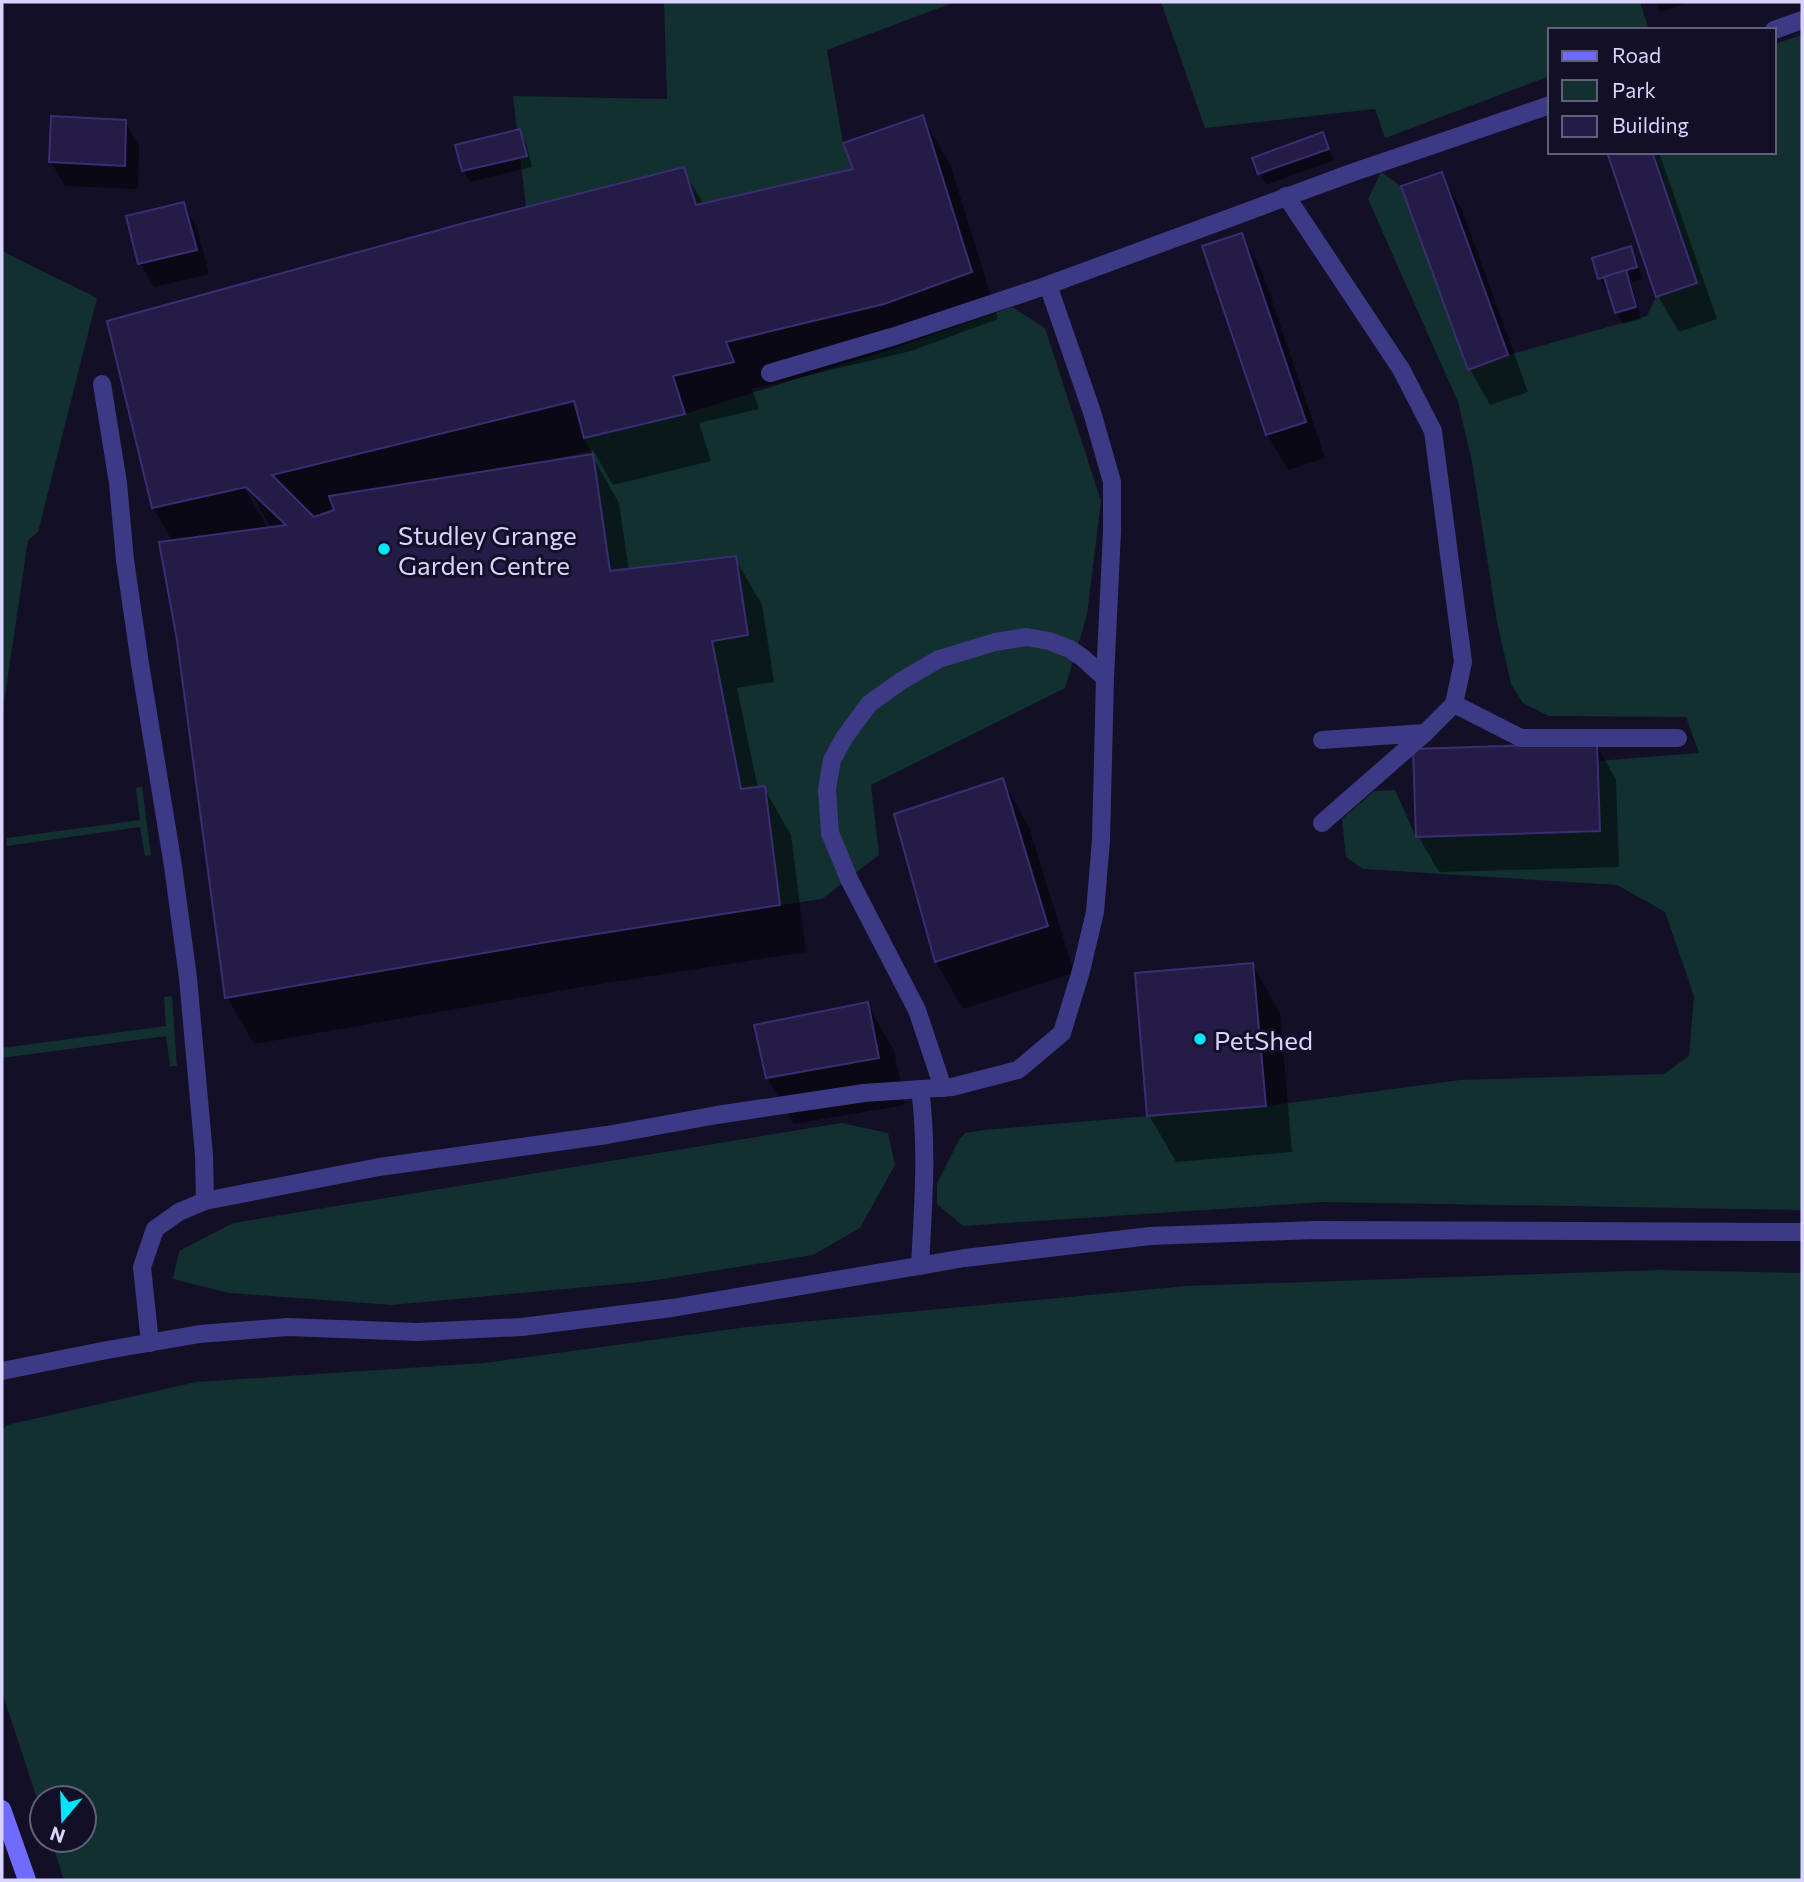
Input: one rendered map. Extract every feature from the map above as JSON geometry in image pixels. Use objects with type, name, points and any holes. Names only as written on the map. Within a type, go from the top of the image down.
[{"type":"main road","points":[[2,1809],[27,1880]]},
{"type":"street","points":[[1776,29],[1802,20]]},
{"type":"street","points":[[770,373],[895,336],[1048,285],[1354,172],[1548,106]]},
{"type":"street","points":[[1286,197],[1401,369],[1433,431],[1463,662],[1454,704],[1426,733],[1322,823]]},
{"type":"street","points":[[150,1343],[142,1267],[155,1229],[179,1212],[205,1200],[379,1167],[607,1135],[717,1115],[864,1093],[943,1088],[1018,1070],[1062,1032],[1096,912],[1101,841],[1112,482],[1092,412],[1048,285]]},
{"type":"street","points":[[102,384],[118,483],[125,560],[140,664],[188,978],[204,1155],[205,1200]]},
{"type":"street","points":[[943,1088],[917,1010],[849,879],[830,833],[827,789],[832,760],[844,738],[869,704],[939,659],[995,642],[1027,638],[1049,641],[1070,649],[1105,678]]},
{"type":"street","points":[[1454,704],[1521,738],[1678,738]]},
{"type":"street","points":[[1322,740],[1426,733]]},
{"type":"street","points":[[920,1089],[924,1116],[920,1266]]},
{"type":"street","points":[[2,1371],[200,1334],[287,1327],[417,1332],[522,1327],[672,1308],[965,1258],[1150,1236],[1301,1231],[1802,1232]]},
{"type":"green space","points":[[664,2],[955,2],[827,50],[843,143],[853,169],[696,205],[683,167],[526,207],[513,96],[667,99]]},
{"type":"green space","points":[[1161,2],[1640,2],[1648,28],[1548,28],[1548,77],[1385,138],[1375,109],[1205,128]]},
{"type":"green space","points":[[1802,35],[1802,1210],[1323,1202],[963,1226],[937,1204],[937,1184],[965,1133],[1266,1106],[1460,1080],[1664,1074],[1689,1056],[1694,996],[1665,912],[1617,885],[1363,869],[1346,857],[1342,819],[1374,791],[1395,790],[1416,837],[1597,761],[1699,753],[1686,717],[1549,716],[1523,703],[1511,684],[1497,622],[1472,462],[1458,402],[1368,199],[1381,172],[1401,186],[1468,370],[1508,355],[1647,316],[1656,297],[1697,282],[1653,154],[1776,154],[1776,43]]},
{"type":"green space","points":[[2,251],[97,298],[38,532],[28,540],[2,716]]},
{"type":"green space","points":[[1012,307],[1045,328],[1101,501],[1087,615],[1065,688],[871,785],[879,855],[822,899],[780,905],[765,786],[741,789],[712,641],[748,634],[736,557],[610,571],[593,454],[584,438],[685,414],[892,349]]},
{"type":"green space","points":[[142,787],[151,855],[145,856],[140,827],[7,846],[7,838],[140,820],[136,788]]},
{"type":"green space","points":[[172,996],[177,1066],[170,1066],[166,1036],[2,1058],[2,1048],[166,1026],[164,997]]},
{"type":"green space","points":[[841,1123],[888,1133],[895,1165],[860,1228],[813,1255],[650,1281],[392,1305],[229,1293],[173,1279],[179,1251],[233,1223]]},
{"type":"green space","points":[[1660,1270],[1802,1273],[1802,1880],[64,1880],[56,1854],[98,1854],[98,1784],[32,1784],[2,1692],[2,1431],[7,1425],[196,1382],[484,1363],[747,1327],[1186,1286]]},
{"type":"building","name":"Studley Grange Garden Centre","points":[[923,115],[972,272],[884,304],[726,342],[734,362],[673,376],[685,414],[584,438],[574,401],[272,475],[314,517],[334,510],[329,496],[593,454],[610,571],[736,556],[748,635],[712,641],[741,789],[765,786],[780,905],[225,998],[177,640],[159,542],[286,525],[246,487],[152,508],[107,321],[468,222],[684,167],[696,205],[853,169],[843,143]]},
{"type":"building","points":[[51,116],[126,120],[125,166],[49,162]]},
{"type":"building","points":[[520,129],[527,156],[462,171],[455,145]]},
{"type":"building","points":[[1323,132],[1329,149],[1258,174],[1252,158]]},
{"type":"building","points":[[1608,154],[1653,154],[1697,283],[1656,297]]},
{"type":"building","points":[[1442,172],[1508,355],[1468,370],[1401,186]]},
{"type":"building","points":[[184,202],[197,250],[138,264],[126,216]]},
{"type":"building","points":[[1242,233],[1306,422],[1266,435],[1202,246]]},
{"type":"building","points":[[1631,246],[1637,267],[1598,279],[1592,258]]},
{"type":"building","points":[[1626,270],[1636,307],[1615,313],[1604,277]]},
{"type":"building","points":[[1597,743],[1600,831],[1416,837],[1413,749]]},
{"type":"building","points":[[1003,778],[1048,926],[935,962],[894,814]]},
{"type":"building","name":"PetShed","points":[[1253,963],[1266,1106],[1147,1116],[1135,973]]},
{"type":"building","points":[[868,1002],[879,1058],[766,1078],[754,1025]]},
{"type":"place","name":"Studley Grange Garden Centre","points":[[384,549]]},
{"type":"place","name":"PetShed","points":[[1200,1039]]}]
